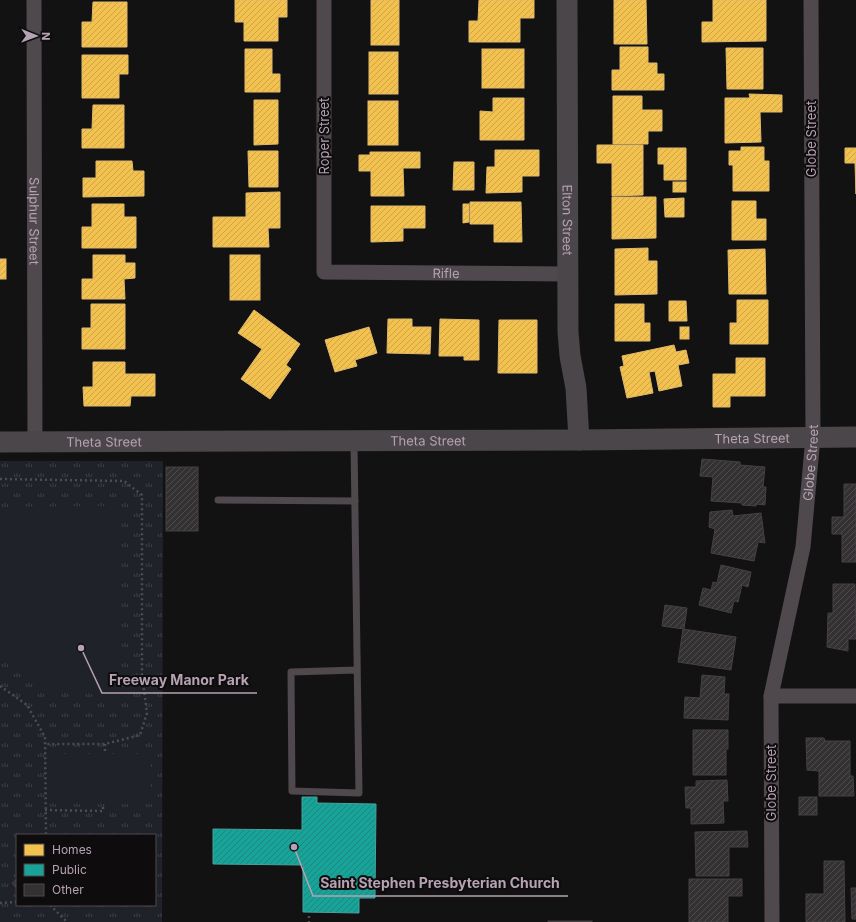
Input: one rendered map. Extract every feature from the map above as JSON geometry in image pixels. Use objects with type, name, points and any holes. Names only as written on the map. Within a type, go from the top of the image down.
[{"type":"street","name":"Sulphur Street","points":[[34,0],[35,443]]},
{"type":"street","name":"Roper Street","points":[[324,0],[324,272]]},
{"type":"street","name":"Elton Street","points":[[567,0],[568,332],[570,356],[576,388],[580,440]]},
{"type":"street","name":"Globe Street","points":[[772,922],[771,696],[803,547],[813,437],[811,0]]},
{"type":"street","name":"Rifle","points":[[324,272],[567,274]]},
{"type":"street","name":"Theta Street","points":[[0,442],[580,440],[856,437]]},
{"type":"street","points":[[771,696],[856,696]]},
{"type":"lane","points":[[354,441],[359,793],[292,791],[292,672],[357,670]]},
{"type":"lane","points":[[218,500],[355,501]]},
{"type":"path","points":[[0,479],[124,481],[142,495],[142,675],[147,713],[140,735],[105,744],[45,744]]},
{"type":"path","points":[[0,686],[26,705],[45,738],[46,834]]},
{"type":"path","points":[[105,744],[105,754]]},
{"type":"path","points":[[45,810],[103,811],[103,804]]},
{"type":"path","points":[[0,903],[16,902]]},
{"type":"path","points":[[51,906],[67,922]]},
{"type":"path","points":[[309,916],[309,922]]},
{"type":"green space","points":[[0,461],[163,461],[162,922],[0,922]]},
{"type":"green space","points":[[108,506],[117,514],[122,699],[36,684],[0,646],[0,507]]},
{"type":"green space","points":[[50,754],[151,754],[150,804],[50,803]]},
{"type":"building: Homes","points":[[235,0],[287,0],[287,17],[278,17],[278,41],[244,41],[244,22],[235,22]]},
{"type":"building: Homes","points":[[371,0],[399,0],[399,45],[371,45]]},
{"type":"building: Homes","points":[[479,0],[534,0],[534,18],[520,18],[520,42],[469,42],[469,21],[478,21]]},
{"type":"building: Homes","points":[[614,0],[646,0],[647,44],[614,44]]},
{"type":"building: Homes","points":[[713,0],[766,0],[766,41],[702,42],[702,22],[713,22]]},
{"type":"building: Homes","points":[[93,2],[127,2],[127,47],[82,47],[82,22],[92,22]]},
{"type":"building: Homes","points":[[620,47],[648,47],[648,63],[657,63],[657,74],[664,74],[664,90],[612,90],[612,70],[620,70]]},
{"type":"building: Homes","points":[[726,48],[763,48],[763,89],[727,89]]},
{"type":"building: Homes","points":[[245,49],[272,49],[272,74],[280,74],[280,92],[245,92]]},
{"type":"building: Homes","points":[[482,49],[524,49],[524,88],[482,88]]},
{"type":"building: Homes","points":[[369,52],[398,52],[398,94],[369,94]]},
{"type":"building: Homes","points":[[82,55],[128,55],[128,74],[119,74],[119,98],[82,98]]},
{"type":"building: Homes","points":[[749,94],[782,95],[782,112],[760,112],[761,142],[725,143],[725,98],[750,98]]},
{"type":"building: Homes","points":[[613,96],[642,96],[642,110],[662,110],[662,131],[648,131],[648,144],[613,144]]},
{"type":"building: Homes","points":[[493,98],[524,98],[524,140],[480,140],[480,111],[493,112]]},
{"type":"building: Homes","points":[[254,100],[278,100],[278,144],[254,145]]},
{"type":"building: Homes","points":[[368,101],[398,101],[398,145],[368,145]]},
{"type":"building: Homes","points":[[93,105],[124,105],[124,148],[82,148],[82,129],[92,129]]},
{"type":"building: Homes","points":[[597,145],[643,145],[643,195],[612,196],[612,163],[597,163]]},
{"type":"building: Homes","points":[[741,147],[764,147],[764,161],[769,161],[769,191],[733,191],[733,165],[729,165],[729,151],[741,151]]},
{"type":"building: Homes","points":[[658,148],[686,148],[686,180],[664,180],[664,164],[658,164]]},
{"type":"building: Homes","points":[[845,148],[856,148],[856,194],[855,163],[845,163]]},
{"type":"building: Homes","points":[[495,150],[539,150],[539,176],[522,176],[522,192],[486,193],[487,167],[495,167]]},
{"type":"building: Homes","points":[[248,151],[278,151],[278,187],[249,187]]},
{"type":"building: Homes","points":[[370,152],[420,152],[420,168],[403,168],[404,196],[371,196],[371,171],[359,171],[359,155],[370,155]]},
{"type":"building: Homes","points":[[96,161],[132,161],[133,171],[144,171],[144,196],[83,197],[83,178],[96,178]]},
{"type":"building: Homes","points":[[454,162],[474,162],[474,190],[453,190]]},
{"type":"building: Homes","points":[[673,182],[686,182],[686,192],[673,192]]},
{"type":"building: Homes","points":[[280,192],[280,228],[268,228],[269,247],[213,247],[213,217],[246,217],[246,193]]},
{"type":"building: Homes","points":[[612,197],[656,197],[656,238],[612,239]]},
{"type":"building: Homes","points":[[684,198],[684,217],[665,217],[664,199]]},
{"type":"building: Homes","points":[[732,201],[756,201],[756,219],[766,219],[766,240],[732,240]]},
{"type":"building: Homes","points":[[470,202],[521,202],[522,242],[494,242],[494,224],[470,224]]},
{"type":"building: Homes","points":[[92,204],[124,204],[124,217],[136,217],[136,248],[82,248],[82,227],[92,227]]},
{"type":"building: Homes","points":[[463,204],[469,204],[469,222],[463,223]]},
{"type":"building: Homes","points":[[371,206],[425,206],[425,228],[403,228],[403,241],[371,242]]},
{"type":"building: Homes","points":[[648,248],[648,261],[657,261],[657,294],[615,295],[615,249]]},
{"type":"building: Homes","points":[[765,249],[766,294],[729,294],[728,250]]},
{"type":"building: Homes","points":[[93,255],[125,255],[125,263],[135,263],[135,278],[124,279],[125,299],[82,299],[82,279],[93,279]]},
{"type":"building: Homes","points":[[230,255],[260,255],[260,300],[230,300]]},
{"type":"building: Homes","points":[[0,259],[6,259],[6,279],[0,279]]},
{"type":"building: Homes","points":[[737,300],[768,300],[768,344],[730,344],[730,323],[737,323]]},
{"type":"building: Homes","points":[[669,301],[686,301],[687,321],[669,321]]},
{"type":"building: Homes","points":[[91,304],[125,304],[125,349],[82,349],[82,328],[91,328]]},
{"type":"building: Homes","points":[[615,304],[644,304],[644,323],[650,323],[650,341],[615,341]]},
{"type":"building: Homes","points":[[254,310],[300,344],[286,365],[291,369],[270,399],[241,379],[262,349],[238,333]]},
{"type":"building: Homes","points":[[388,319],[412,319],[412,327],[431,327],[430,354],[387,353]]},
{"type":"building: Homes","points":[[440,319],[479,320],[479,360],[464,360],[464,356],[439,356]]},
{"type":"building: Homes","points":[[499,320],[537,320],[537,373],[498,373]]},
{"type":"building: Homes","points":[[369,327],[377,353],[355,360],[357,366],[335,372],[325,340]]},
{"type":"building: Homes","points":[[680,327],[689,327],[689,339],[680,339]]},
{"type":"building: Homes","points":[[674,345],[676,352],[686,350],[689,363],[678,365],[682,386],[659,391],[655,371],[649,372],[653,393],[627,398],[620,367],[624,366],[622,356]]},
{"type":"building: Homes","points":[[736,358],[765,358],[765,396],[730,396],[730,407],[713,407],[713,374],[736,374]]},
{"type":"building: Homes","points":[[93,362],[125,362],[125,374],[155,374],[155,396],[131,396],[130,406],[84,406],[83,387],[93,387]]},
{"type":"building: Public","points":[[302,797],[317,797],[317,803],[376,804],[375,898],[359,898],[359,913],[303,912],[303,865],[213,864],[213,829],[302,830]]},
{"type":"building: Other","points":[[702,459],[740,462],[740,465],[765,467],[763,487],[766,487],[765,505],[742,505],[742,503],[711,501],[713,477],[700,476]]},
{"type":"building: Other","points":[[166,467],[198,467],[198,531],[166,531]]},
{"type":"building: Other","points":[[844,484],[856,484],[856,562],[842,562],[842,534],[832,534],[832,517],[844,517]]},
{"type":"building: Other","points":[[732,510],[733,516],[761,513],[765,543],[758,542],[754,561],[711,553],[715,529],[709,527],[710,512]]},
{"type":"building: Other","points":[[721,565],[751,572],[748,587],[742,585],[738,602],[734,601],[731,613],[699,605],[703,588],[711,590],[713,582],[717,583]]},
{"type":"building: Other","points":[[833,584],[855,584],[856,639],[848,639],[848,651],[827,647],[828,613],[833,613]]},
{"type":"building: Other","points":[[665,605],[687,608],[684,629],[662,626]]},
{"type":"building: Other","points":[[683,629],[736,637],[731,670],[678,662]]},
{"type":"building: Other","points":[[702,675],[725,677],[724,694],[729,694],[728,720],[684,718],[685,697],[700,698]]},
{"type":"building: Other","points":[[693,730],[728,730],[726,775],[693,775]]},
{"type":"building: Other","points":[[806,738],[824,738],[825,741],[850,741],[850,776],[853,776],[854,796],[819,796],[819,771],[807,770]]},
{"type":"building: Other","points":[[727,780],[728,801],[723,801],[724,823],[691,824],[691,808],[686,808],[685,787],[696,787],[696,781]]},
{"type":"building: Other","points":[[799,797],[817,797],[817,815],[799,815]]},
{"type":"building: Other","points":[[747,831],[748,847],[729,847],[729,876],[696,876],[695,832]]},
{"type":"building: Other","points":[[824,861],[844,861],[845,922],[806,922],[806,894],[824,894]]},
{"type":"building: Other","points":[[689,879],[742,879],[742,896],[728,896],[728,922],[689,922]]},
{"type":"building: Other","points":[[16,880],[16,888],[12,883]]},
{"type":"building: Other","points":[[851,888],[856,888],[856,919],[852,919]]},
{"type":"building: Other","points":[[592,921],[592,922],[548,922]]},
{"type":"place","name":"Freeway Manor Park","points":[[81,648]]},
{"type":"place","name":"Saint Stephen Presbyterian Church","points":[[294,847]]}]
